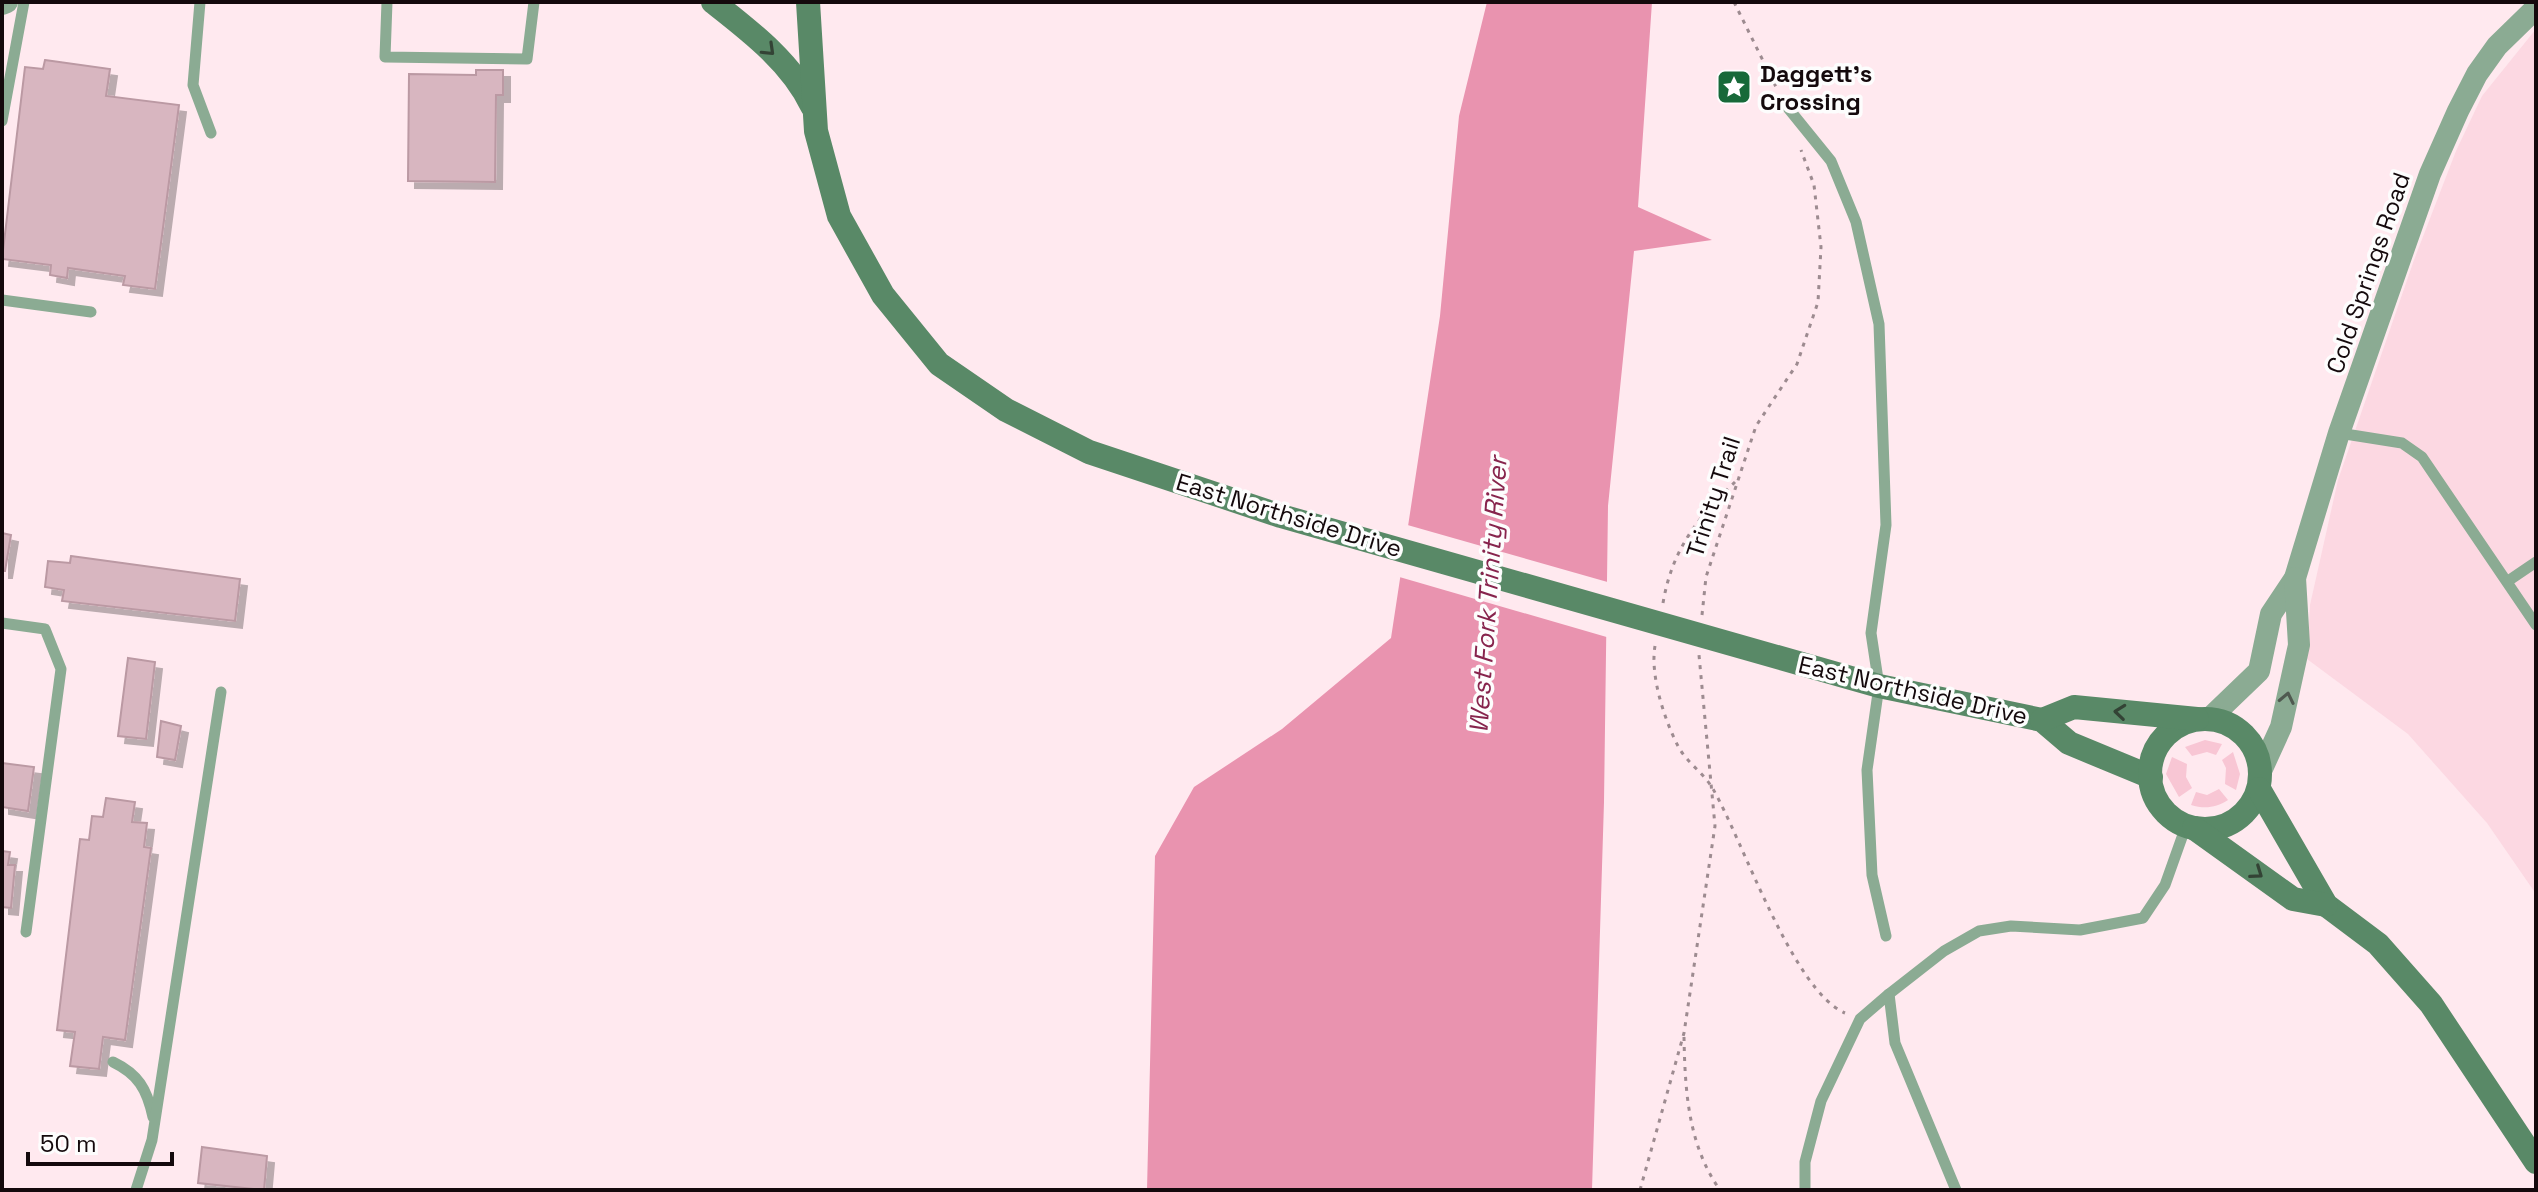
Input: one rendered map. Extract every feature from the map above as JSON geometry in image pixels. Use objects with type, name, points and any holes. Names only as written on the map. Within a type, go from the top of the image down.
[{"type":"street","points":[[713,2],[784,65],[805,90],[813,108]]},
{"type":"street","name":"East Northside Drive","points":[[808,2],[813,108],[839,216],[883,295],[939,364],[1006,410],[1089,452],[1281,516],[1879,686],[2042,720],[2069,743],[2151,777]]},
{"type":"street","name":"Cold Springs Road","points":[[2203,720],[2259,671],[2271,614],[2295,578],[2339,433],[2430,174],[2477,74],[2497,46],[2536,8]]},
{"type":"street","name":"Cold Springs Road","points":[[2260,780],[2281,727],[2299,645],[2295,578]]},
{"type":"street","name":"East Northside Drive","points":[[2042,720],[2074,707],[2203,720]]},
{"type":"street","points":[[2326,905],[2293,899],[2190,827],[2170,817],[2158,803],[2151,777],[2155,750],[2166,736],[2180,725],[2203,720],[2233,726],[2247,738],[2256,753],[2260,780],[2326,905],[2378,944],[2431,1004],[2536,1162]]},
{"type":"street","points":[[2190,827],[2222,827],[2239,819],[2251,806],[2260,780]]},
{"type":"lane","points":[[2,121],[24,2]]},
{"type":"lane","points":[[200,2],[193,85],[211,133]]},
{"type":"lane","points":[[387,2],[385,57],[527,59],[534,2]]},
{"type":"lane","points":[[1784,103],[1831,161],[1856,222],[1879,324],[1886,525],[1871,633],[1879,686],[1867,770],[1872,875],[1886,936]]},
{"type":"lane","points":[[2,300],[91,312]]},
{"type":"lane","points":[[2339,433],[2402,443],[2422,457],[2536,625]]},
{"type":"lane","points":[[2508,581],[2536,562]]},
{"type":"lane","points":[[2,623],[45,629],[61,669],[26,932]]},
{"type":"lane","points":[[136,1190],[154,1125],[221,692]]},
{"type":"lane","points":[[1805,1190],[1805,1162],[1821,1101],[1860,1019],[1944,951],[1979,931],[2011,926],[2080,930],[2143,918],[2165,885],[2190,827]]},
{"type":"lane","points":[[1889,994],[1895,1043],[1956,1190]]},
{"type":"lane","points":[[113,1062],[133,1072],[145,1089],[154,1125]]},
{"type":"path","points":[[1734,2],[1784,103]]},
{"type":"path","name":"Trinity Trail","points":[[1702,618],[1706,577],[1756,426],[1797,364],[1818,302],[1821,247],[1814,185],[1798,142]]},
{"type":"path","points":[[1661,616],[1669,571],[1679,548],[1700,515],[1738,480]]},
{"type":"path","points":[[1640,1190],[1684,1033],[1715,826],[1700,646]]},
{"type":"path","points":[[1655,647],[1653,662],[1678,748],[1712,785],[1798,963],[1831,1007],[1860,1019]]},
{"type":"path","points":[[1684,1033],[1685,1086],[1693,1135],[1710,1176],[1720,1190]]},
{"type":"shaded area","points":[[2536,29],[2536,894],[2487,823],[2408,734],[2307,659],[2310,605],[2338,480],[2414,260],[2456,151],[2482,96]]},
{"type":"shaded area","points":[[2205,740],[2222,744],[2216,755],[2207,752],[2192,756],[2185,747]]},
{"type":"shaded area","points":[[2233,752],[2240,774],[2236,790],[2225,784],[2226,768],[2222,760]]},
{"type":"shaded area","points":[[2172,757],[2187,764],[2186,777],[2192,788],[2179,797],[2166,774]]},
{"type":"shaded area","points":[[2219,789],[2228,800],[2210,807],[2191,805],[2196,792],[2207,795]]},
{"type":"water","name":"West Fork Trinity River","points":[[1487,2],[1652,2],[1638,207],[1712,240],[1634,251],[1608,506],[1604,802],[1592,1190],[1147,1190],[1155,856],[1194,787],[1282,729],[1391,638],[1440,316],[1459,116]]},
{"type":"pier","points":[[1404,524],[1611,583],[1610,638],[1396,576]]},
{"type":"building","points":[[45,60],[110,69],[106,96],[179,105],[155,289],[123,285],[125,276],[68,268],[67,278],[50,275],[51,265],[2,259],[25,67],[43,69]]},
{"type":"building","points":[[476,70],[503,70],[503,95],[496,95],[495,182],[408,181],[409,74],[476,75]]},
{"type":"building","points":[[2,533],[11,535],[5,571],[2,571]]},
{"type":"building","points":[[71,556],[240,579],[235,621],[62,601],[64,590],[45,587],[48,561],[70,563]]},
{"type":"building","points":[[128,658],[155,662],[146,739],[118,736]]},
{"type":"building","points":[[161,721],[181,726],[175,760],[157,757]]},
{"type":"building","points":[[2,763],[34,767],[28,811],[2,807]]},
{"type":"building","points":[[106,798],[135,802],[132,822],[147,823],[144,847],[151,848],[125,1040],[103,1037],[99,1069],[70,1066],[75,1032],[57,1030],[80,839],[89,840],[92,816],[103,817]]},
{"type":"building","points":[[2,851],[10,852],[8,865],[15,865],[11,908],[2,907]]},
{"type":"building","points":[[202,1147],[267,1156],[264,1190],[198,1183]]},
{"type":"place","name":"Daggett's Crossing","points":[[1734,87]]}]
